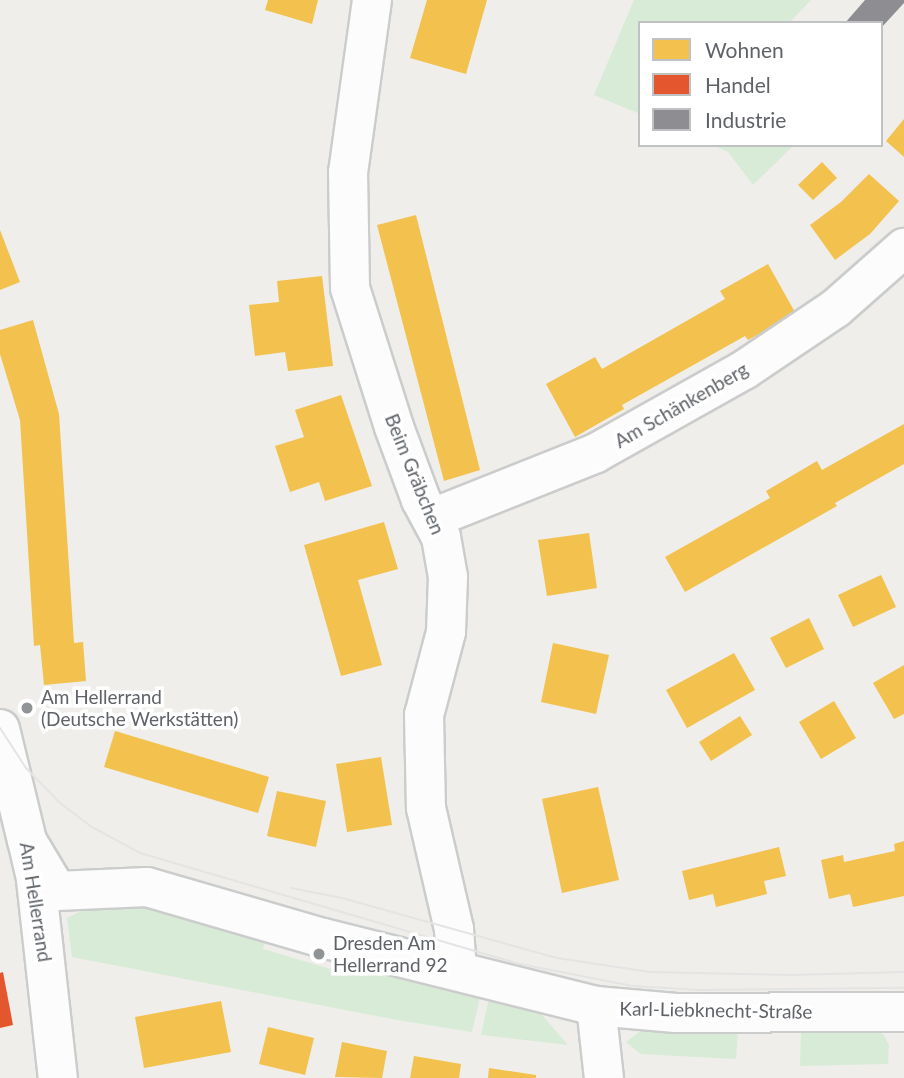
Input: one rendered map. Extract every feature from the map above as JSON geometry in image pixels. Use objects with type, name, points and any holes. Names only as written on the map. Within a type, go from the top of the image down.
[{"type":"street","name":"Beim Gräbchen","points":[[372,0],[348,172],[350,289],[394,427],[421,500],[441,537],[448,577],[446,632],[424,715],[426,808],[454,929],[457,971]]},
{"type":"street","name":"Am Schänkenberg","points":[[433,518],[596,453],[744,370],[836,308],[904,248]]},
{"type":"street","name":"Am Hellerrand","points":[[0,729],[36,880],[58,1078]]},
{"type":"street","name":"Karl-Liebknecht-Straße","points":[[27,841],[57,891],[147,887],[323,937],[596,1006],[676,1013],[904,1012]]},
{"type":"street","points":[[596,1006],[604,1078]]},
{"type":"green space","points":[[634,0],[811,0],[791,21],[638,21],[638,113],[594,95]]},
{"type":"green space","points":[[717,147],[792,147],[753,185],[728,152]]},
{"type":"green space","points":[[134,904],[178,909],[267,934],[263,949],[344,973],[349,958],[481,993],[472,1032],[72,957],[67,918],[90,907]]},
{"type":"green space","points":[[489,998],[520,1005],[541,1014],[568,1045],[481,1035]]},
{"type":"green space","points":[[661,1026],[738,1031],[736,1059],[641,1054],[626,1042],[642,1030]]},
{"type":"green space","points":[[869,1030],[883,1034],[889,1045],[888,1064],[800,1066],[801,1032]]},
{"type":"building: Wohnen","points":[[268,0],[318,0],[312,24],[265,10]]},
{"type":"building: Wohnen","points":[[427,0],[487,0],[466,74],[410,58]]},
{"type":"building: Wohnen","points":[[904,119],[904,157],[886,141]]},
{"type":"building: Wohnen","points":[[822,162],[837,178],[813,200],[798,185]]},
{"type":"building: Wohnen","points":[[869,174],[899,201],[870,234],[835,260],[810,225],[841,202]]},
{"type":"building: Wohnen","points":[[416,215],[480,470],[444,481],[377,225]]},
{"type":"building: Wohnen","points":[[0,230],[20,282],[0,290]]},
{"type":"building: Wohnen","points":[[768,264],[796,314],[748,340],[745,336],[622,405],[624,409],[575,437],[546,384],[595,357],[602,369],[725,299],[720,291]]},
{"type":"building: Wohnen","points":[[322,276],[333,366],[288,371],[285,352],[255,356],[249,305],[279,302],[277,281]]},
{"type":"building: Wohnen","points":[[33,320],[59,414],[74,643],[83,642],[86,681],[44,685],[40,645],[34,646],[20,420],[0,354],[0,330]]},
{"type":"building: Wohnen","points":[[341,395],[372,486],[325,501],[319,482],[290,492],[275,446],[304,437],[295,410]]},
{"type":"building: Wohnen","points":[[904,424],[904,464],[835,503],[837,506],[685,592],[665,557],[770,498],[766,491],[817,461],[822,470]]},
{"type":"building: Wohnen","points":[[384,522],[398,569],[358,580],[382,665],[341,676],[304,545]]},
{"type":"building: Wohnen","points":[[589,533],[597,588],[547,596],[538,540]]},
{"type":"building: Wohnen","points":[[881,575],[896,607],[853,627],[838,595]]},
{"type":"building: Wohnen","points":[[809,618],[824,649],[786,668],[770,638]]},
{"type":"building: Wohnen","points":[[553,643],[609,655],[596,714],[541,702]]},
{"type":"building: Wohnen","points":[[734,653],[755,690],[687,728],[666,690]]},
{"type":"building: Wohnen","points":[[904,665],[904,714],[894,719],[873,683]]},
{"type":"building: Wohnen","points":[[834,701],[856,738],[821,759],[799,722]]},
{"type":"building: Wohnen","points":[[740,716],[752,735],[711,761],[699,742]]},
{"type":"building: Wohnen","points":[[115,731],[269,777],[258,813],[104,767]]},
{"type":"building: Wohnen","points":[[381,757],[392,825],[347,832],[336,764]]},
{"type":"building: Wohnen","points":[[598,787],[619,880],[562,893],[542,799]]},
{"type":"building: Wohnen","points":[[277,791],[326,801],[316,847],[267,836]]},
{"type":"building: Wohnen","points":[[904,841],[904,896],[853,907],[850,894],[829,899],[821,860],[843,855],[844,862],[895,851],[894,844]]},
{"type":"building: Wohnen","points":[[779,847],[786,876],[764,881],[767,894],[716,907],[713,894],[689,900],[682,871]]},
{"type":"building: Wohnen","points":[[221,1001],[231,1052],[144,1068],[135,1017]]},
{"type":"building: Wohnen","points":[[268,1027],[314,1038],[305,1075],[259,1064]]},
{"type":"building: Wohnen","points":[[342,1042],[387,1051],[382,1078],[335,1077]]},
{"type":"building: Wohnen","points":[[414,1056],[461,1064],[459,1078],[410,1078]]},
{"type":"building: Wohnen","points":[[489,1068],[536,1075],[536,1078],[488,1078]]},
{"type":"building: Handel","points":[[3,972],[13,1025],[0,1028],[0,973]]},
{"type":"building: Industrie","points":[[865,0],[904,0],[883,26],[883,21],[847,21]]},
{"type":"tram line","points":[[0,728],[26,768],[60,803],[92,827],[140,853],[515,963],[633,986],[699,990],[904,988]]},
{"type":"tram line","points":[[291,888],[342,898],[557,958],[650,972],[790,975],[904,972]]},
{"type":"place","name":"Am Hellerrand (Deutsche Werkstätten)","points":[[27,708]]},
{"type":"place","name":"Dresden Am Hellerrand 92","points":[[319,954]]}]
